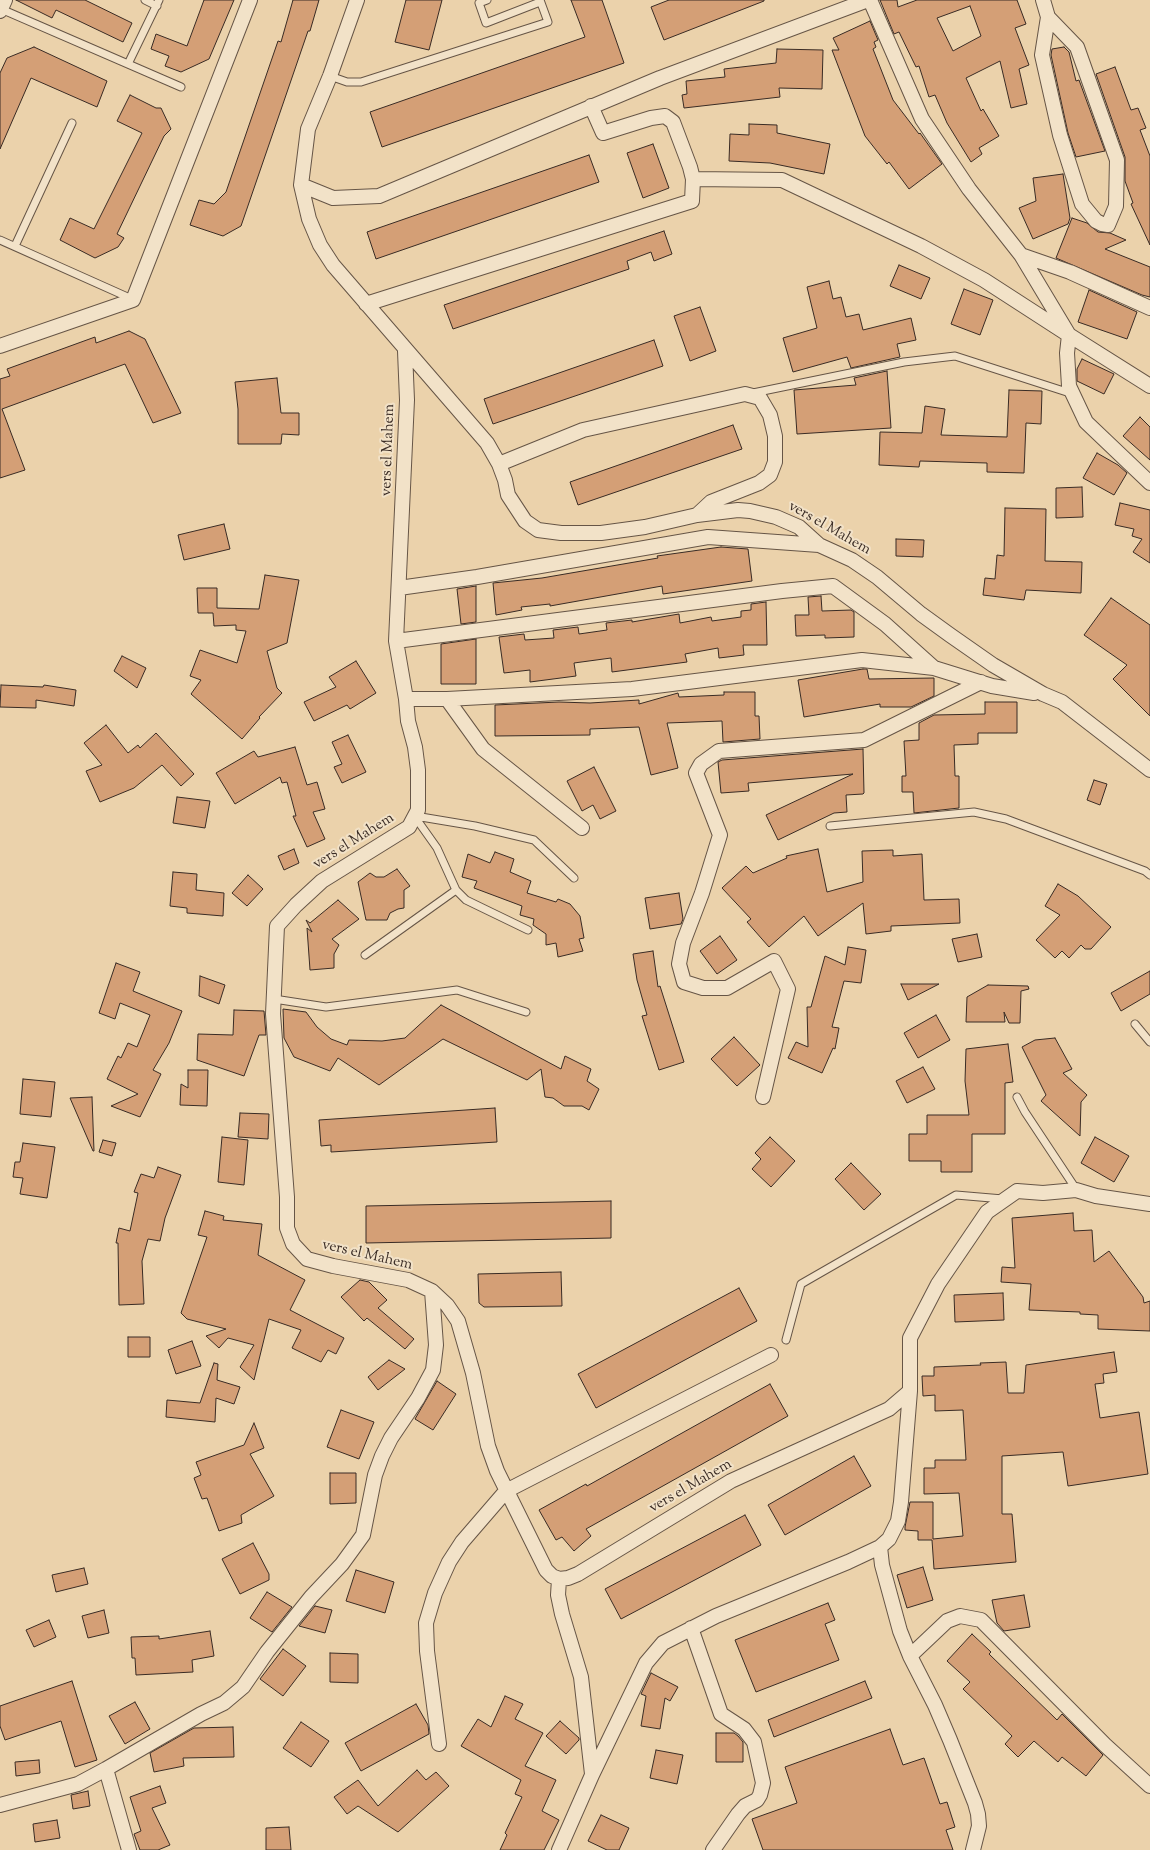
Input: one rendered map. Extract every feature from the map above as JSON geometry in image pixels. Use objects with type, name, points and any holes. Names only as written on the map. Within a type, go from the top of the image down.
[{"type":"street","points":[[3,344],[133,300],[250,0]]},
{"type":"street","name":"vers el Mahem","points":[[357,0],[330,76],[308,128],[301,185],[308,218],[320,244],[333,265],[487,443],[500,464],[508,496],[525,520],[538,530],[561,533],[601,533],[645,527],[697,515],[738,510],[776,517],[799,527],[819,545],[852,560],[878,577],[921,614],[950,635],[993,665],[1043,694],[1062,702],[1150,770]]},
{"type":"street","points":[[301,185],[333,198],[379,196],[591,106],[869,0],[922,119],[969,189],[1020,255],[1069,335],[1069,386],[1086,422],[1150,483]]},
{"type":"street","points":[[1042,0],[1048,17],[1078,47],[1117,160],[1116,206],[1108,225],[1096,221],[1082,204],[1060,135],[1042,55],[1048,17]]},
{"type":"street","points":[[366,304],[692,201],[690,167],[673,122],[665,116],[651,118],[603,133],[591,106]]},
{"type":"street","points":[[692,179],[782,180],[921,246],[984,280],[1150,386]]},
{"type":"street","points":[[1020,255],[1070,272],[1150,308]]},
{"type":"street","name":"vers el Mahem","points":[[405,350],[407,400],[396,641],[408,721],[415,747],[418,770],[418,810],[409,827],[322,881],[277,926],[273,1014],[287,1197],[287,1228],[293,1244],[307,1259],[333,1266],[408,1280],[432,1291],[447,1305],[458,1321],[473,1373],[488,1446],[506,1491],[546,1570],[552,1576],[559,1579],[578,1574],[731,1481],[889,1409],[910,1391]]},
{"type":"street","points":[[500,464],[583,430],[745,394],[760,398],[770,415],[775,436],[775,462],[770,475],[759,483],[711,502],[697,515]]},
{"type":"street","points":[[398,588],[477,577],[708,537],[819,545]]},
{"type":"street","points":[[396,641],[833,586],[885,624],[934,668]]},
{"type":"street","points":[[406,699],[447,699],[632,689],[862,660],[934,668],[992,686],[1043,694]]},
{"type":"street","points":[[763,1097],[788,989],[774,961],[726,988],[703,988],[684,982],[679,964],[683,943],[702,893],[720,835],[696,773],[701,764],[719,751],[864,740],[980,682]]},
{"type":"street","points":[[447,699],[483,749],[582,828]]},
{"type":"street","points":[[559,1850],[592,1775],[646,1663],[663,1643],[691,1628],[880,1547],[889,1539],[898,1521],[910,1391],[910,1338],[938,1284],[987,1212],[1017,1191],[1043,1193],[1076,1190],[1096,1196],[1150,1204]]},
{"type":"street","points":[[0,1805],[78,1784],[201,1714],[224,1703],[243,1687],[267,1652],[353,1550],[363,1535],[375,1475],[382,1456],[433,1370],[436,1345],[432,1291]]},
{"type":"street","points":[[439,1744],[427,1651],[426,1623],[435,1593],[462,1542],[506,1491],[771,1355]]},
{"type":"street","points":[[880,1547],[888,1591],[910,1656],[935,1705],[975,1803],[979,1826],[973,1850]]},
{"type":"street","points":[[559,1579],[558,1594],[562,1614],[581,1677],[592,1775]]},
{"type":"street","points":[[910,1656],[947,1620],[960,1616],[981,1620],[1105,1745],[1150,1786]]},
{"type":"street","points":[[691,1628],[721,1714],[744,1729],[754,1742],[763,1783],[757,1800],[750,1802],[742,1810],[713,1850]]},
{"type":"street","points":[[106,1769],[129,1850]]},
{"type":"lane","points":[[128,64],[158,3],[145,0]]},
{"type":"lane","points":[[330,76],[347,82],[361,82],[548,22],[540,1],[486,22],[479,3],[486,0]]},
{"type":"lane","points":[[2,7],[181,87]]},
{"type":"lane","points":[[15,246],[72,124]]},
{"type":"lane","points":[[0,240],[133,300]]},
{"type":"lane","points":[[745,394],[904,362],[955,356],[1073,394]]},
{"type":"lane","points":[[830,826],[974,812],[1006,819],[1145,871],[1150,875]]},
{"type":"lane","points":[[415,816],[475,826],[534,840],[574,878]]},
{"type":"lane","points":[[415,816],[437,848],[456,890],[466,900],[528,930]]},
{"type":"lane","points":[[365,955],[456,890]]},
{"type":"lane","points":[[274,999],[326,1007],[457,990],[526,1012]]},
{"type":"lane","points":[[1135,1024],[1150,1042]]},
{"type":"lane","points":[[1016,1096],[1076,1190]]},
{"type":"lane","points":[[786,1340],[801,1284],[956,1195],[1006,1199]]},
{"type":"building","points":[[16,0],[85,0],[132,23],[123,42],[56,10],[52,18]]},
{"type":"building","points":[[204,0],[234,0],[209,59],[181,72],[165,66],[169,56],[151,49],[156,34],[187,46]]},
{"type":"building","points":[[293,0],[319,0],[310,31],[308,31],[241,226],[223,236],[190,225],[199,200],[214,204],[226,192],[278,41],[281,42]]},
{"type":"building","points":[[406,0],[442,0],[429,50],[395,42]]},
{"type":"building","points":[[571,0],[602,0],[624,63],[382,147],[370,112],[585,37]]},
{"type":"building","points":[[669,0],[764,1],[664,40],[651,7]]},
{"type":"building","points":[[880,0],[897,0],[898,7],[917,0],[1017,0],[1026,24],[1015,28],[1029,65],[1019,69],[1027,104],[1011,108],[1000,61],[966,78],[981,111],[983,109],[999,136],[979,148],[982,154],[971,162],[947,123],[935,95],[929,97],[919,66],[916,67],[899,32],[894,34]],"holes":[[[970,6],[981,36],[953,51],[937,18]]]},
{"type":"building","points":[[870,21],[878,40],[874,42],[876,47],[873,49],[893,100],[942,164],[909,189],[889,162],[887,164],[865,136],[832,50],[839,50],[833,38]]},
{"type":"building","points":[[34,47],[107,81],[97,107],[31,78],[0,149],[0,73],[7,58]]},
{"type":"building","points":[[1064,47],[1069,52],[1076,81],[1079,80],[1105,151],[1076,157],[1068,133],[1051,55],[1052,49]]},
{"type":"building","points":[[777,49],[823,50],[822,89],[779,88],[780,97],[684,108],[682,95],[687,94],[686,81],[725,77],[724,69],[776,63]]},
{"type":"building","points":[[1115,67],[1131,110],[1138,108],[1146,128],[1140,130],[1150,156],[1150,245],[1131,204],[1133,203],[1125,181],[1125,157],[1096,74]]},
{"type":"building","points":[[130,95],[156,108],[161,108],[171,129],[164,136],[117,234],[124,238],[118,247],[95,258],[60,240],[70,218],[94,229],[142,133],[117,121]]},
{"type":"building","points":[[749,124],[777,125],[777,133],[830,144],[824,174],[770,163],[729,161],[730,134],[749,135]]},
{"type":"building","points":[[653,144],[669,188],[643,198],[627,153]]},
{"type":"building","points":[[589,155],[599,182],[376,259],[367,232]]},
{"type":"building","points":[[1063,174],[1070,218],[1068,224],[1033,239],[1019,208],[1036,201],[1033,178]]},
{"type":"building","points":[[1072,218],[1087,223],[1098,232],[1110,233],[1126,240],[1105,249],[1150,267],[1150,297],[1056,258]]},
{"type":"building","points":[[664,231],[672,254],[654,261],[651,252],[627,261],[629,269],[453,329],[444,305]]},
{"type":"building","points":[[899,265],[930,278],[921,299],[890,286]]},
{"type":"building","points":[[829,281],[833,299],[841,297],[846,317],[859,314],[863,330],[911,318],[916,340],[897,344],[900,357],[851,368],[847,357],[793,372],[783,338],[817,328],[807,287]]},
{"type":"building","points":[[964,289],[993,300],[980,335],[951,324]]},
{"type":"building","points":[[1089,290],[1137,312],[1127,339],[1078,322]]},
{"type":"building","points":[[700,307],[716,351],[690,361],[674,316]]},
{"type":"building","points":[[129,331],[145,339],[181,413],[153,423],[125,364],[2,409],[25,470],[0,478],[0,379],[10,376],[7,369],[95,337],[96,343]]},
{"type":"building","points":[[654,340],[663,366],[493,424],[484,399]]},
{"type":"building","points":[[1082,359],[1114,374],[1104,394],[1077,381],[1077,369]]},
{"type":"building","points":[[887,371],[891,428],[797,434],[794,390],[856,385],[854,378]]},
{"type":"building","points":[[277,378],[281,413],[299,413],[299,435],[282,434],[281,444],[238,444],[238,409],[235,382]]},
{"type":"building","points":[[1009,390],[1042,391],[1041,424],[1026,423],[1024,473],[987,472],[987,463],[920,461],[919,467],[879,465],[880,432],[922,433],[925,406],[945,409],[941,435],[1007,437]]},
{"type":"building","points":[[1140,417],[1150,427],[1150,460],[1123,436]]},
{"type":"building","points":[[733,425],[742,449],[578,505],[570,482]]},
{"type":"building","points":[[1097,453],[1118,465],[1127,473],[1114,495],[1083,478]]},
{"type":"building","points":[[1082,487],[1083,517],[1056,518],[1056,488]]},
{"type":"building","points":[[1120,503],[1150,510],[1150,563],[1133,552],[1142,539],[1132,536],[1134,529],[1115,525]]},
{"type":"building","points":[[1005,508],[1046,509],[1045,561],[1082,562],[1081,593],[1026,590],[1024,600],[983,595],[985,578],[995,579],[997,555],[1004,556]]},
{"type":"building","points":[[224,524],[230,549],[184,560],[178,535]]},
{"type":"building","points":[[896,539],[924,540],[923,557],[896,556]]},
{"type":"building","points":[[721,547],[748,549],[752,581],[663,594],[662,586],[550,606],[550,604],[521,607],[522,610],[496,615],[493,583],[542,578],[658,558],[657,556]]},
{"type":"building","points":[[265,575],[299,580],[287,643],[267,651],[277,688],[282,693],[259,717],[242,739],[191,694],[201,680],[190,676],[200,650],[237,663],[246,631],[236,630],[236,625],[214,626],[213,613],[198,613],[197,588],[217,588],[217,608],[259,609]]},
{"type":"building","points":[[476,586],[476,622],[461,624],[457,589]]},
{"type":"building","points":[[821,596],[822,611],[851,610],[854,612],[854,637],[796,636],[795,615],[809,615],[808,597]]},
{"type":"building","points":[[1111,598],[1150,625],[1150,716],[1113,679],[1127,665],[1084,635]]},
{"type":"building","points":[[766,602],[767,645],[743,645],[744,655],[719,658],[718,648],[685,654],[687,662],[612,672],[611,658],[574,663],[576,676],[530,682],[530,670],[504,673],[499,637],[524,634],[525,640],[554,638],[553,630],[578,627],[579,634],[607,630],[606,623],[632,620],[632,622],[679,614],[680,623],[711,617],[712,621],[741,617],[741,611],[751,610],[751,604]]},
{"type":"building","points":[[476,639],[476,684],[441,684],[441,644]]},
{"type":"building","points":[[122,656],[146,668],[137,688],[114,671]]},
{"type":"building","points":[[356,661],[376,693],[350,709],[347,705],[314,721],[304,702],[336,687],[329,677]]},
{"type":"building","points":[[867,669],[869,679],[934,678],[934,696],[911,707],[880,707],[880,704],[804,717],[798,680]]},
{"type":"building","points":[[1,685],[43,687],[44,685],[76,690],[74,706],[36,700],[36,708],[0,707]]},
{"type":"building","points":[[724,692],[755,692],[755,716],[759,716],[760,739],[723,742],[722,721],[667,723],[678,768],[651,775],[639,727],[590,729],[590,735],[495,736],[495,705],[639,700],[639,704],[678,693],[679,697],[724,695]]},
{"type":"building","points":[[985,702],[1017,702],[1017,733],[978,733],[978,744],[954,745],[955,776],[959,776],[959,808],[914,813],[913,792],[902,792],[902,776],[906,776],[904,741],[919,740],[919,723],[934,715],[985,714]]},
{"type":"building","points":[[106,725],[128,753],[138,745],[140,748],[156,733],[194,774],[181,786],[162,765],[134,788],[100,802],[86,771],[102,765],[84,743]]},
{"type":"building","points":[[348,735],[366,772],[342,783],[334,767],[342,764],[332,742]]},
{"type":"building","points":[[295,747],[307,785],[317,782],[325,809],[313,812],[325,839],[307,847],[293,816],[296,816],[287,782],[282,783],[280,777],[235,804],[216,773],[254,751],[258,757]]},
{"type":"building","points":[[863,749],[864,793],[846,795],[847,812],[834,813],[778,840],[766,815],[853,774],[748,783],[749,791],[721,793],[718,762],[722,760]]},
{"type":"building","points":[[594,767],[616,811],[600,819],[593,805],[582,811],[567,781]]},
{"type":"building","points":[[1094,780],[1107,784],[1100,805],[1087,800]]},
{"type":"building","points":[[177,797],[210,801],[205,828],[173,823]]},
{"type":"building","points":[[294,849],[299,863],[284,870],[278,856]]},
{"type":"building","points":[[818,849],[827,892],[863,882],[862,851],[893,850],[893,856],[922,854],[924,900],[959,899],[960,923],[891,926],[891,931],[866,934],[863,903],[818,936],[804,916],[769,947],[747,922],[751,919],[722,888],[746,866],[753,873],[787,858],[786,856]]},
{"type":"building","points":[[495,852],[514,859],[510,872],[531,881],[527,893],[556,902],[558,899],[570,904],[580,916],[584,938],[579,939],[583,951],[558,957],[556,943],[546,945],[546,934],[533,925],[534,919],[520,915],[522,906],[474,888],[477,881],[462,877],[468,854],[490,863]]},
{"type":"building","points":[[397,869],[410,886],[404,890],[404,908],[390,913],[387,920],[366,920],[358,882],[370,873],[376,877],[384,877]]},
{"type":"building","points":[[173,872],[197,874],[196,890],[224,893],[223,916],[187,913],[187,908],[170,906]]},
{"type":"building","points":[[248,875],[263,889],[247,906],[232,893]]},
{"type":"building","points":[[1058,884],[1078,896],[1111,927],[1091,949],[1085,949],[1081,945],[1069,958],[1062,951],[1055,958],[1036,940],[1060,915],[1045,906]]},
{"type":"building","points":[[679,893],[683,919],[681,924],[650,929],[645,898]]},
{"type":"building","points":[[338,900],[359,919],[332,939],[339,945],[334,954],[334,968],[310,970],[307,928],[312,932],[306,920],[310,923]]},
{"type":"building","points":[[977,934],[982,957],[958,962],[952,939]]},
{"type":"building","points":[[720,936],[737,960],[717,974],[700,951]]},
{"type":"building","points":[[848,947],[866,950],[861,983],[844,981],[832,1027],[839,1028],[835,1049],[833,1048],[822,1073],[788,1058],[796,1042],[808,1047],[807,1007],[811,1007],[825,956],[845,965]]},
{"type":"building","points":[[653,951],[658,987],[660,986],[684,1062],[659,1070],[642,1016],[647,1015],[637,980],[633,954]]},
{"type":"building","points":[[116,963],[140,972],[133,991],[182,1011],[169,1043],[153,1070],[161,1074],[140,1117],[111,1106],[138,1094],[107,1079],[118,1056],[121,1058],[128,1043],[137,1047],[150,1015],[120,1003],[115,1019],[99,1013]]},
{"type":"building","points":[[1150,971],[1150,994],[1121,1011],[1111,993]]},
{"type":"building","points":[[200,976],[225,985],[219,1004],[199,996]]},
{"type":"building","points":[[901,984],[939,984],[908,1000]]},
{"type":"building","points":[[988,985],[1028,986],[1029,989],[1021,991],[1020,1023],[1009,1023],[1004,1012],[1005,1022],[966,1022],[967,997]]},
{"type":"building","points":[[441,1005],[561,1069],[565,1056],[591,1069],[587,1081],[599,1089],[589,1110],[582,1106],[564,1106],[553,1098],[545,1097],[541,1069],[527,1080],[443,1039],[379,1085],[338,1058],[330,1071],[294,1057],[284,1038],[283,1009],[306,1012],[317,1027],[331,1039],[347,1045],[349,1040],[382,1041],[405,1038]]},
{"type":"building","points":[[234,1010],[264,1011],[266,1035],[259,1035],[244,1076],[197,1060],[198,1034],[233,1035]]},
{"type":"building","points":[[936,1015],[950,1040],[918,1058],[904,1033]]},
{"type":"building","points":[[734,1037],[760,1065],[737,1086],[711,1059]]},
{"type":"building","points":[[1055,1038],[1072,1069],[1063,1073],[1087,1095],[1081,1102],[1080,1136],[1041,1101],[1046,1095],[1022,1047],[1035,1040]]},
{"type":"building","points":[[1008,1044],[1013,1082],[1005,1083],[1005,1134],[972,1134],[972,1172],[941,1172],[941,1161],[909,1161],[909,1134],[927,1134],[927,1115],[969,1115],[965,1081],[966,1049]]},
{"type":"building","points":[[923,1067],[935,1089],[907,1103],[896,1081]]},
{"type":"building","points":[[188,1070],[208,1070],[207,1106],[180,1105],[181,1084],[188,1088]]},
{"type":"building","points":[[23,1079],[55,1082],[51,1117],[20,1114]]},
{"type":"building","points":[[92,1097],[94,1151],[70,1098]]},
{"type":"building","points":[[495,1108],[497,1142],[331,1152],[331,1145],[321,1146],[319,1120]]},
{"type":"building","points":[[240,1113],[269,1114],[268,1139],[238,1137]]},
{"type":"building","points":[[222,1137],[248,1140],[244,1185],[218,1182]]},
{"type":"building","points":[[770,1137],[795,1161],[771,1187],[752,1169],[761,1159],[755,1153]]},
{"type":"building","points":[[1095,1137],[1129,1156],[1114,1182],[1081,1163]]},
{"type":"building","points":[[103,1140],[116,1143],[112,1156],[99,1152]]},
{"type":"building","points":[[23,1143],[55,1147],[47,1198],[20,1194],[23,1178],[13,1177],[15,1162],[20,1162]]},
{"type":"building","points":[[851,1163],[881,1194],[864,1210],[835,1179]]},
{"type":"building","points":[[158,1167],[181,1175],[165,1218],[160,1241],[148,1239],[142,1261],[144,1304],[119,1305],[118,1243],[116,1243],[119,1228],[130,1231],[138,1193],[134,1192],[141,1174],[154,1178]]},
{"type":"building","points":[[611,1201],[611,1238],[366,1243],[366,1206]]},
{"type":"building","points":[[205,1211],[224,1216],[223,1220],[262,1224],[258,1255],[305,1280],[290,1310],[344,1338],[336,1354],[328,1350],[321,1362],[292,1348],[301,1330],[269,1319],[254,1380],[240,1367],[254,1345],[228,1338],[219,1348],[206,1336],[226,1329],[187,1319],[181,1313],[207,1237],[198,1235]]},
{"type":"building","points":[[1073,1213],[1074,1231],[1092,1230],[1094,1262],[1109,1251],[1143,1297],[1144,1303],[1150,1301],[1150,1331],[1098,1329],[1098,1315],[1080,1314],[1080,1312],[1029,1310],[1031,1284],[1001,1282],[1002,1267],[1015,1268],[1012,1218]]},
{"type":"building","points":[[561,1272],[562,1306],[484,1307],[479,1303],[478,1274]]},
{"type":"building","points":[[360,1280],[369,1282],[387,1300],[378,1308],[414,1339],[405,1349],[367,1318],[364,1321],[341,1297]]},
{"type":"building","points":[[739,1288],[757,1321],[596,1408],[578,1374]]},
{"type":"building","points":[[1003,1293],[1004,1320],[955,1322],[954,1295]]},
{"type":"building","points":[[128,1337],[150,1337],[150,1357],[128,1357]]},
{"type":"building","points":[[192,1341],[201,1366],[176,1374],[168,1350]]},
{"type":"building","points":[[1114,1352],[1117,1372],[1103,1374],[1104,1383],[1095,1384],[1100,1418],[1139,1412],[1148,1474],[1068,1486],[1063,1452],[1002,1456],[1002,1514],[1012,1514],[1016,1562],[934,1569],[932,1540],[918,1540],[918,1531],[905,1530],[905,1527],[910,1502],[933,1502],[933,1539],[963,1536],[959,1493],[924,1494],[924,1468],[935,1468],[935,1460],[966,1460],[963,1410],[935,1411],[935,1395],[923,1396],[922,1376],[934,1376],[934,1367],[1006,1362],[1008,1393],[1024,1393],[1026,1365]]},
{"type":"building","points":[[389,1360],[405,1369],[378,1390],[368,1377]]},
{"type":"building","points":[[214,1363],[218,1364],[217,1380],[240,1387],[234,1404],[216,1398],[215,1422],[166,1417],[167,1400],[200,1403]]},
{"type":"building","points":[[437,1381],[456,1394],[433,1430],[415,1419]]},
{"type":"building","points":[[770,1384],[788,1416],[586,1529],[591,1536],[574,1551],[562,1537],[556,1540],[539,1510],[586,1484],[587,1486]]},
{"type":"building","points":[[341,1410],[374,1422],[359,1459],[327,1447]]},
{"type":"building","points":[[254,1423],[264,1448],[250,1454],[274,1496],[241,1515],[242,1523],[219,1531],[207,1498],[202,1499],[194,1478],[201,1475],[196,1462],[244,1445]]},
{"type":"building","points":[[854,1456],[871,1486],[785,1535],[768,1505]]},
{"type":"building","points":[[330,1473],[356,1473],[356,1503],[330,1504]]},
{"type":"building","points":[[745,1515],[761,1545],[621,1619],[605,1589]]},
{"type":"building","points":[[253,1543],[269,1574],[269,1580],[240,1594],[222,1559]]},
{"type":"building","points":[[923,1567],[933,1600],[907,1608],[897,1575]]},
{"type":"building","points":[[84,1568],[88,1584],[56,1592],[52,1575]]},
{"type":"building","points":[[356,1570],[394,1582],[385,1613],[346,1601]]},
{"type":"building","points":[[267,1592],[292,1607],[272,1632],[250,1618]]},
{"type":"building","points":[[1024,1595],[1030,1627],[1004,1631],[997,1623],[992,1600]]},
{"type":"building","points":[[828,1603],[835,1620],[825,1624],[839,1660],[756,1692],[735,1640]]},
{"type":"building","points":[[315,1606],[332,1610],[325,1633],[299,1626]]},
{"type":"building","points":[[104,1610],[109,1633],[88,1638],[82,1616]]},
{"type":"building","points":[[49,1620],[56,1637],[34,1647],[26,1630]]},
{"type":"building","points":[[210,1631],[214,1656],[192,1660],[193,1672],[136,1675],[135,1658],[132,1658],[131,1637],[159,1636],[159,1639]]},
{"type":"building","points":[[972,1634],[991,1652],[989,1654],[1057,1720],[1062,1714],[1103,1755],[1086,1776],[1062,1757],[1058,1762],[1034,1741],[1018,1757],[1005,1744],[1012,1736],[963,1689],[970,1682],[947,1661]]},
{"type":"building","points":[[283,1649],[306,1666],[283,1696],[260,1679]]},
{"type":"building","points":[[330,1653],[358,1654],[358,1683],[330,1682]]},
{"type":"building","points":[[651,1673],[678,1687],[670,1701],[665,1698],[660,1729],[641,1726],[646,1696],[641,1694]]},
{"type":"building","points":[[72,1681],[97,1760],[75,1767],[61,1721],[5,1740],[0,1726],[0,1706]]},
{"type":"building","points":[[865,1681],[872,1698],[774,1737],[768,1720]]},
{"type":"building","points":[[505,1696],[523,1704],[515,1719],[543,1733],[525,1766],[556,1780],[542,1811],[559,1820],[544,1850],[500,1850],[507,1835],[505,1833],[522,1797],[515,1794],[521,1780],[461,1746],[478,1719],[491,1727]]},
{"type":"building","points":[[135,1702],[150,1729],[125,1744],[109,1716]]},
{"type":"building","points":[[416,1704],[428,1725],[429,1734],[361,1771],[345,1743]]},
{"type":"building","points":[[560,1721],[579,1738],[566,1754],[546,1736]]},
{"type":"building","points":[[301,1722],[329,1741],[311,1767],[283,1748]]},
{"type":"building","points":[[233,1727],[234,1757],[183,1758],[184,1766],[154,1772],[150,1753],[194,1728]]},
{"type":"building","points":[[890,1729],[903,1765],[924,1758],[940,1804],[947,1802],[955,1827],[946,1830],[953,1850],[763,1850],[752,1819],[797,1803],[785,1767]]},
{"type":"building","points":[[716,1733],[734,1733],[738,1736],[743,1742],[743,1762],[716,1762]]},
{"type":"building","points":[[656,1750],[683,1755],[677,1784],[650,1778]]},
{"type":"building","points":[[39,1760],[40,1773],[16,1776],[15,1762]]},
{"type":"building","points":[[417,1770],[426,1780],[436,1772],[449,1786],[398,1832],[358,1806],[347,1814],[334,1797],[358,1780],[378,1806]]},
{"type":"building","points":[[160,1786],[166,1803],[152,1808],[170,1845],[158,1850],[140,1850],[134,1834],[141,1831],[130,1797]]},
{"type":"building","points":[[88,1791],[90,1806],[73,1809],[71,1795]]},
{"type":"building","points":[[601,1815],[629,1828],[619,1850],[607,1850],[588,1841]]},
{"type":"building","points":[[57,1820],[60,1838],[35,1842],[33,1824]]},
{"type":"building","points":[[289,1827],[291,1850],[266,1850],[266,1828]]}]
